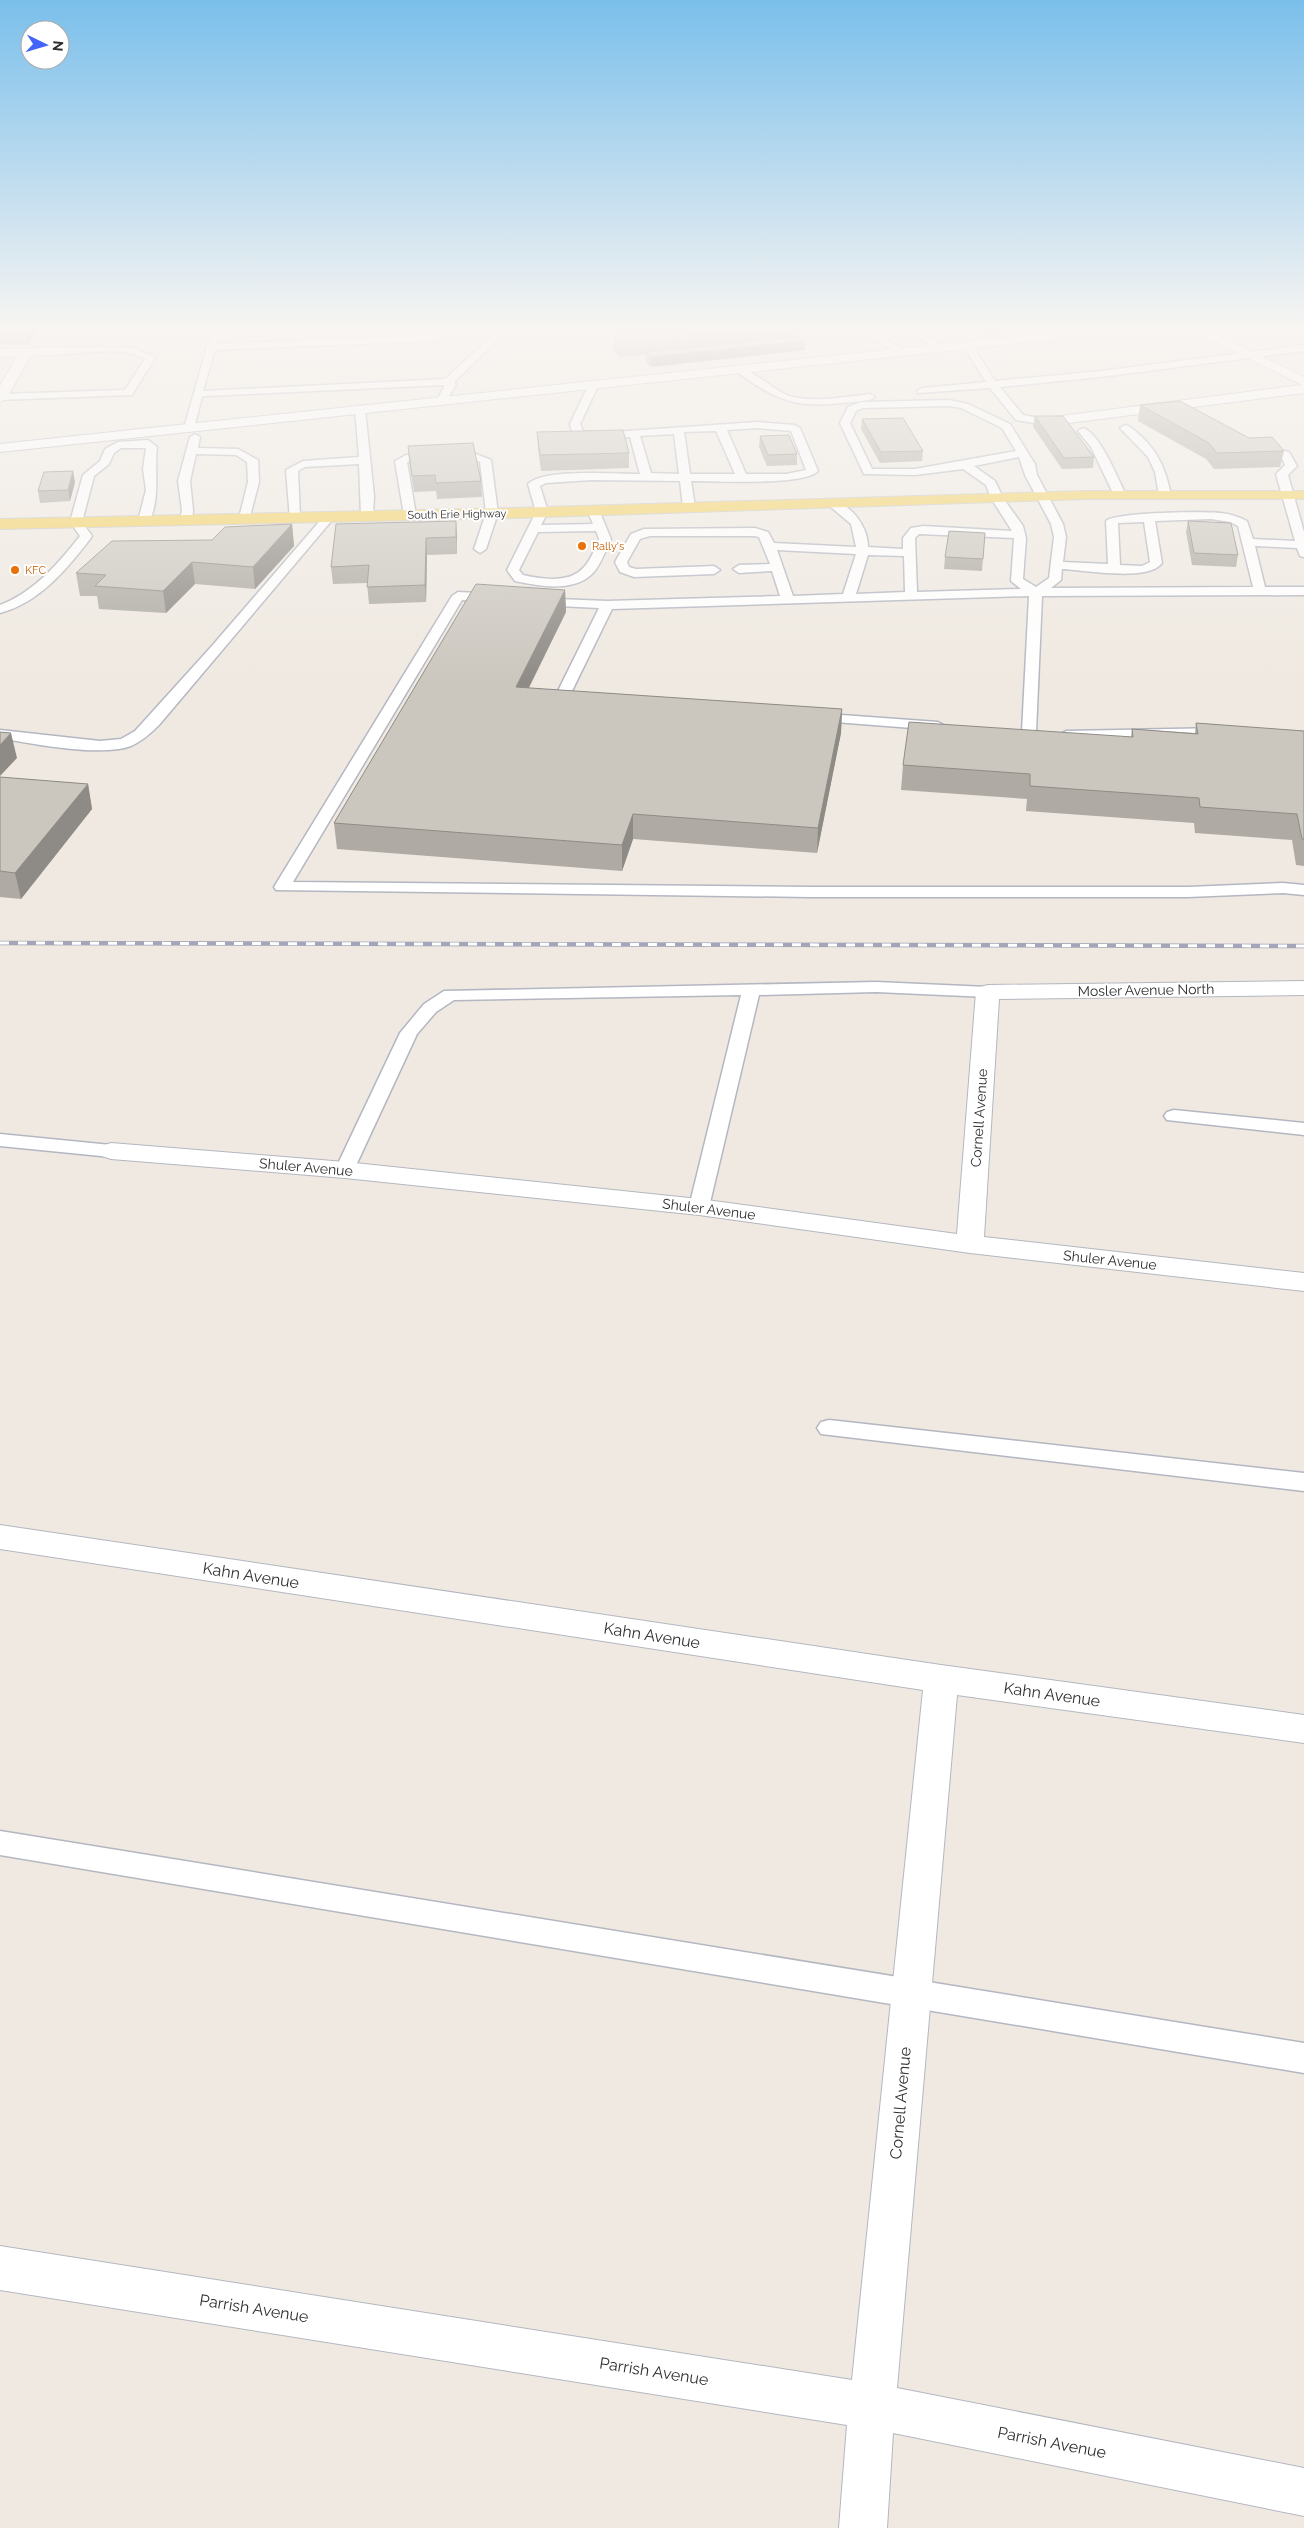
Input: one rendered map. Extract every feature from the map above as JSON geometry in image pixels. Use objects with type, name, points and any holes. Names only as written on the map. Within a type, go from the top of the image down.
[{"type":"main road","name":"South Erie Highway","points":[[1,524],[542,512],[1120,495],[1304,495]]},
{"type":"street","points":[[0,448],[15,447]]},
{"type":"street","name":"Mosler Avenue North","points":[[988,992],[1304,988]]},
{"type":"street","name":"Cornell Avenue","points":[[970,1244],[988,992]]},
{"type":"street","name":"Shuler Avenue","points":[[111,1151],[345,1170],[699,1207],[970,1244],[1304,1282]]},
{"type":"street","name":"Kahn Avenue","points":[[0,1536],[941,1679],[1304,1729]]},
{"type":"street","name":"Cornell Avenue","points":[[863,2528],[872,2406],[941,1679]]},
{"type":"street","name":"Parrish Avenue","points":[[0,2268],[872,2406],[1304,2492]]},
{"type":"lane","points":[[0,609],[22,601],[74,553],[86,536],[76,522],[89,475],[105,462],[113,447]]},
{"type":"lane","points":[[144,520],[152,490],[149,469],[152,447]]},
{"type":"lane","points":[[186,520],[190,510],[184,490],[185,477],[192,447]]},
{"type":"lane","points":[[364,447],[368,496],[367,516]]},
{"type":"lane","points":[[638,447],[646,476],[656,478]]},
{"type":"lane","points":[[681,447],[689,507]]},
{"type":"lane","points":[[729,447],[742,478]]},
{"type":"lane","points":[[593,510],[605,539],[587,572],[570,581],[551,583],[519,578],[513,570],[542,512],[534,484],[541,479],[685,479],[806,476],[812,471],[803,447]]},
{"type":"lane","points":[[856,447],[868,472],[915,472],[965,465],[1022,453]]},
{"type":"lane","points":[[872,447],[879,472]]},
{"type":"lane","points":[[1018,447],[1041,497],[1057,524],[1060,537],[1055,580],[1036,592]]},
{"type":"lane","points":[[1095,447],[1120,495]]},
{"type":"lane","points":[[1146,447],[1161,468],[1165,495]]},
{"type":"lane","points":[[1247,542],[1302,544],[1282,474],[1291,466],[1285,454],[1266,449]]},
{"type":"lane","points":[[192,451],[238,452],[252,460],[254,468],[253,491],[245,518]]},
{"type":"lane","points":[[410,515],[401,460],[406,458],[473,456],[485,460],[492,513],[480,550]]},
{"type":"lane","points":[[294,517],[292,470],[303,464],[365,460]]},
{"type":"lane","points":[[965,465],[986,477],[997,498],[1017,526],[1019,535],[1017,581],[1036,592]]},
{"type":"lane","points":[[832,503],[856,522],[861,536],[863,551],[848,598]]},
{"type":"lane","points":[[1114,568],[1112,521],[1119,519],[1201,516],[1236,519],[1243,524],[1260,591]]},
{"type":"lane","points":[[0,734],[36,740],[112,745],[132,740],[221,646],[329,517]]},
{"type":"lane","points":[[1057,565],[1145,569],[1153,567],[1156,563],[1149,518]]},
{"type":"lane","points":[[533,529],[601,528]]},
{"type":"lane","points":[[912,596],[909,538],[915,531],[1019,535]]},
{"type":"lane","points":[[714,570],[634,573],[624,569],[621,562],[635,537],[648,532],[755,532],[764,535],[770,546],[788,600]]},
{"type":"lane","points":[[770,546],[910,553]]},
{"type":"lane","points":[[739,569],[776,568]]},
{"type":"lane","points":[[527,600],[606,605],[1036,592],[1304,591]]},
{"type":"lane","points":[[1036,592],[1039,733]]},
{"type":"lane","points":[[507,599],[458,596],[282,887],[810,892],[1188,892],[1283,888],[1304,890]]},
{"type":"lane","points":[[590,701],[561,699],[606,605]]},
{"type":"lane","points":[[799,716],[950,727]]},
{"type":"lane","points":[[1012,731],[1039,733],[1239,732]]},
{"type":"lane","points":[[345,1170],[409,1033],[430,1008],[450,995],[876,987],[988,992]]},
{"type":"lane","points":[[699,1207],[751,989]]},
{"type":"lane","points":[[1174,1116],[1304,1128]]},
{"type":"lane","points":[[0,1140],[111,1151]]},
{"type":"lane","points":[[829,1428],[1304,1482]]},
{"type":"lane","points":[[0,1843],[1304,2058]]},
{"type":"building","points":[[408,447],[474,447],[481,481],[436,483],[435,475],[412,476]]},
{"type":"building","points":[[539,447],[627,447],[629,453],[540,455]]},
{"type":"building","points":[[765,447],[794,447],[797,454],[768,455]]},
{"type":"building","points":[[878,447],[921,447],[923,451],[881,452]]},
{"type":"building","points":[[1056,447],[1086,447],[1094,457],[1064,458]]},
{"type":"building","points":[[1212,447],[1281,447],[1284,451],[1217,453]]},
{"type":"building","points":[[73,471],[68,490],[38,491],[44,472]]},
{"type":"building","points":[[456,521],[456,537],[426,538],[425,585],[367,587],[369,565],[331,567],[336,524]]},
{"type":"building","points":[[1188,521],[1231,523],[1238,555],[1194,553]]},
{"type":"building","points":[[292,524],[253,567],[192,562],[163,591],[95,586],[106,575],[76,573],[112,541],[212,540],[225,527]]},
{"type":"building","points":[[949,531],[985,533],[983,559],[945,557]]},
{"type":"building","points":[[476,584],[565,590],[516,687],[842,709],[818,828],[633,814],[622,845],[334,823]]},
{"type":"building","points":[[909,722],[1133,737],[1132,729],[1198,734],[1196,723],[1304,731],[1304,839],[1302,839],[1297,814],[1200,807],[1199,798],[1030,786],[1030,774],[903,765]]},
{"type":"building","points":[[0,732],[11,733],[0,745]]},
{"type":"building","points":[[0,777],[88,784],[15,873],[0,871]]},
{"type":"railway","points":[[0,943],[1304,946]]},
{"type":"place","name":"Rally's","points":[[582,546]]},
{"type":"place","name":"KFC","points":[[15,570]]}]
